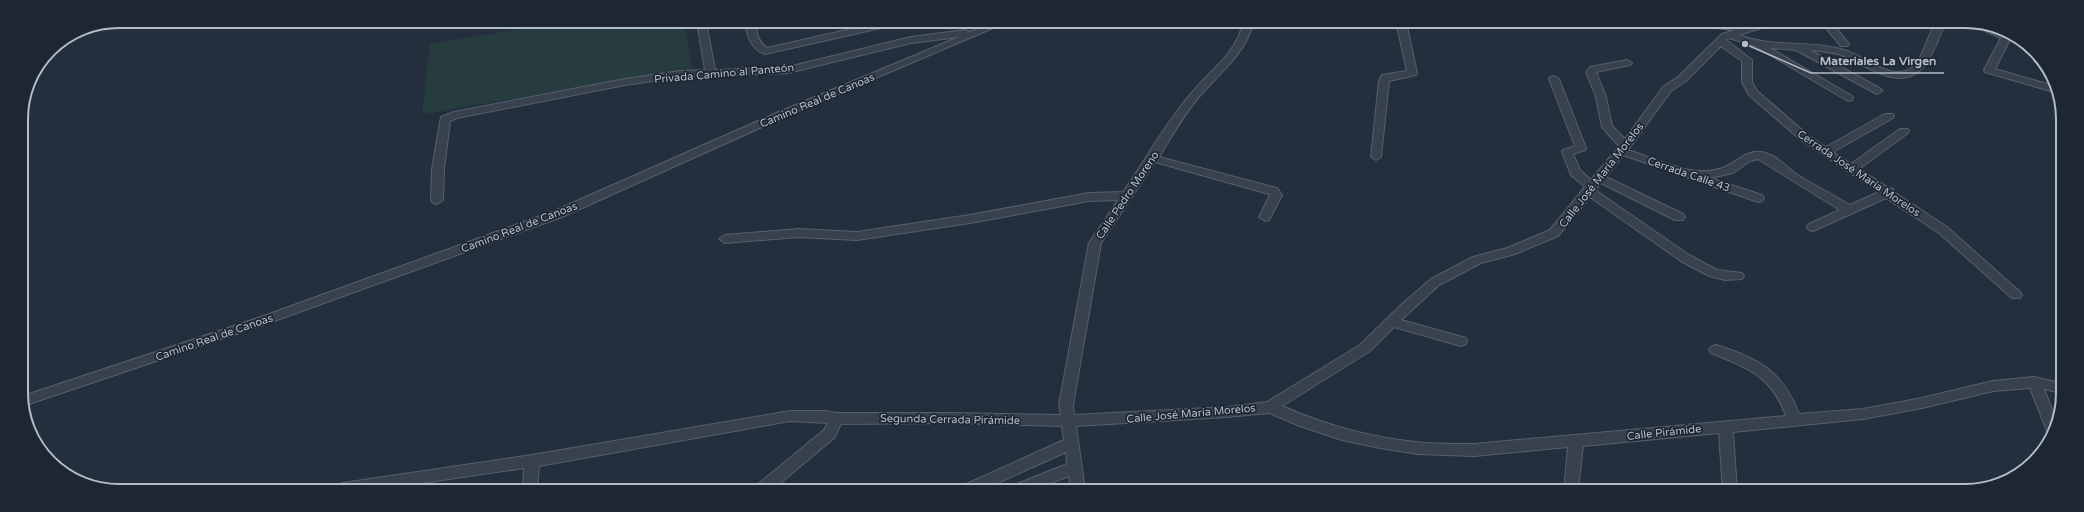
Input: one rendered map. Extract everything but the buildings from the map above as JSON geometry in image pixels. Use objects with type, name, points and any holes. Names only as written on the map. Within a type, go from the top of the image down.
[{"type":"street","points":[[702,28],[710,72]]},
{"type":"street","points":[[751,28],[758,47],[765,51],[867,28]]},
{"type":"street","name":"Camino Real de Canoas","points":[[29,399],[262,321],[558,214],[778,116],[987,28]]},
{"type":"street","name":"Calle Pedro Moreno","points":[[1077,484],[1066,405],[1095,243],[1125,196],[1193,97],[1236,50],[1246,34],[1247,28]]},
{"type":"street","points":[[1376,157],[1384,81],[1386,77],[1412,73],[1402,28]]},
{"type":"street","points":[[1743,28],[1752,29]]},
{"type":"street","points":[[1832,28],[1844,44]]},
{"type":"street","points":[[1725,38],[1756,43],[1841,52],[1857,58],[1867,65],[1882,72],[1906,73],[1910,72],[1927,55],[1938,28]]},
{"type":"street","points":[[1725,38],[1752,29]]},
{"type":"street","name":"Privada Camino al Panteón","points":[[437,200],[438,169],[445,119],[454,115],[625,82],[710,72],[788,70],[911,40],[980,31]]},
{"type":"street","name":"Calle José María Morelos","points":[[1068,422],[1227,412],[1270,407],[1343,364],[1365,348],[1405,308],[1435,282],[1477,260],[1511,250],[1554,233],[1562,227],[1592,185],[1623,149],[1666,89],[1682,79],[1725,38]]},
{"type":"street","name":"Cerrada José María Morelos","points":[[1725,38],[1747,60],[1748,82],[1753,93],[1805,138],[1889,192],[1959,243],[2016,295]]},
{"type":"street","points":[[2006,38],[1989,70],[2050,88]]},
{"type":"street","points":[[1756,43],[1848,98]]},
{"type":"street","points":[[1797,47],[1877,91]]},
{"type":"street","points":[[1623,149],[1607,127],[1600,97],[1590,72],[1594,69],[1627,63]]},
{"type":"street","points":[[1554,79],[1581,148],[1567,152],[1574,172],[1685,258],[1713,273],[1725,276],[1738,276]]},
{"type":"street","points":[[1825,152],[1889,116]]},
{"type":"street","points":[[1852,168],[1904,131]]},
{"type":"street","name":"Cerrada Calle 43","points":[[1623,149],[1758,198]]},
{"type":"street","points":[[1689,174],[1711,174],[1729,170],[1746,158],[1759,155],[1768,158],[1795,178],[1849,210]]},
{"type":"street","points":[[1151,158],[1273,191],[1276,195],[1265,217]]},
{"type":"street","points":[[1592,185],[1679,217]]},
{"type":"street","points":[[1813,227],[1889,192]]},
{"type":"street","points":[[725,239],[799,233],[857,236],[970,219],[1090,197],[1125,196]]},
{"type":"street","points":[[1392,322],[1462,340]]},
{"type":"street","points":[[1716,350],[1764,370],[1781,388],[1790,405],[1794,420]]},
{"type":"street","points":[[2034,382],[2051,423]]},
{"type":"street","name":"Calle Pirámide","points":[[1270,407],[1320,428],[1418,448],[1474,450],[1863,414],[1922,403],[1993,386],[2034,382],[2056,387]]},
{"type":"street","name":"Segunda Cerrada Pirámide","points":[[377,484],[532,461],[790,416],[826,416],[833,419],[952,418],[1068,422]]},
{"type":"street","points":[[768,484],[829,434],[834,428],[835,423],[833,419]]},
{"type":"street","points":[[1726,426],[1730,484]]},
{"type":"street","points":[[1572,484],[1576,441]]},
{"type":"street","points":[[980,484],[1071,443]]},
{"type":"street","points":[[530,484],[532,461]]},
{"type":"street","points":[[1033,484],[1074,468]]},
{"type":"green space","points":[[526,28],[685,28],[693,69],[422,114],[430,44]]},
{"type":"place","name":"Materiales La Virgen","points":[[1745,44]]}]
